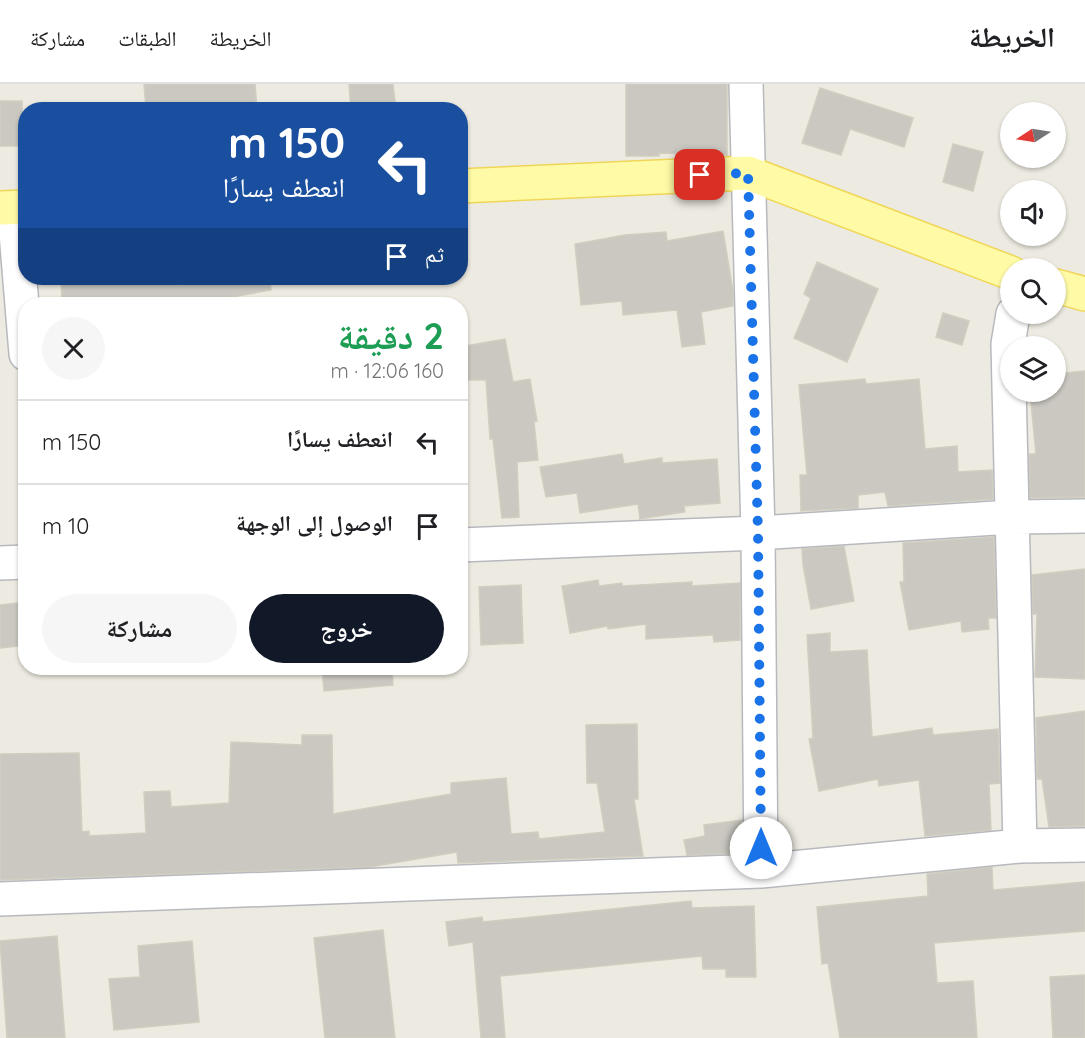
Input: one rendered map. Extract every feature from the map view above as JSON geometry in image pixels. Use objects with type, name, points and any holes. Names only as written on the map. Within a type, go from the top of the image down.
[{"type":"main road","points":[[468,186],[748,173],[1000,269]]},
{"type":"main road","points":[[1066,289],[1085,294]]},
{"type":"street","points":[[746,84],[758,533],[761,870]]},
{"type":"street","points":[[13,208],[18,264]]},
{"type":"street","points":[[1011,324],[1008,344],[1020,846]]},
{"type":"street","points":[[468,544],[758,533],[1012,517],[1085,516]]},
{"type":"street","points":[[0,563],[18,562]]},
{"type":"street","points":[[0,899],[761,870],[1020,846],[1085,845]]},
{"type":"building","points":[[144,84],[255,84],[256,102],[145,102]]},
{"type":"building","points":[[349,84],[393,84],[395,102],[350,102]]},
{"type":"building","points":[[626,84],[727,84],[727,155],[659,153],[659,156],[626,156]]},
{"type":"building","points":[[820,88],[913,118],[904,147],[850,129],[841,155],[802,143]]},
{"type":"building","points":[[0,101],[22,101],[18,102],[18,146],[0,146]]},
{"type":"building","points":[[953,144],[983,152],[973,191],[943,182]]},
{"type":"building","points":[[723,231],[733,291],[733,306],[701,312],[705,344],[682,347],[677,310],[623,315],[622,301],[581,305],[575,244],[625,235],[666,232],[667,241]]},
{"type":"building","points":[[817,262],[878,289],[847,362],[794,338],[811,298],[804,294]]},
{"type":"building","points":[[61,285],[271,285],[271,290],[232,297],[62,297]]},
{"type":"building","points":[[943,313],[969,321],[962,345],[936,337]]},
{"type":"building","points":[[505,339],[513,382],[530,379],[537,421],[534,422],[538,460],[517,462],[519,517],[502,518],[493,439],[490,439],[486,380],[468,380],[468,346]]},
{"type":"building","points":[[1085,371],[1085,497],[1030,498],[1029,454],[1036,454],[1031,402],[1066,402],[1066,373]]},
{"type":"building","points":[[865,379],[866,384],[919,379],[925,449],[957,446],[958,472],[992,470],[993,499],[888,506],[885,492],[858,495],[858,508],[801,511],[800,475],[807,475],[799,385]]},
{"type":"building","points":[[622,454],[624,464],[662,458],[662,463],[717,459],[720,503],[684,506],[685,512],[640,519],[638,504],[580,513],[577,493],[546,497],[540,467]]},
{"type":"building","points":[[994,537],[996,618],[988,618],[989,629],[962,632],[961,621],[909,630],[900,582],[904,582],[903,543]]},
{"type":"building","points":[[844,546],[854,601],[811,609],[802,549]]},
{"type":"building","points":[[1085,569],[1085,679],[1035,677],[1037,614],[1033,614],[1032,575]]},
{"type":"building","points":[[598,580],[599,586],[622,583],[622,586],[692,582],[692,586],[740,583],[740,640],[714,642],[713,635],[646,639],[646,624],[608,629],[608,626],[570,633],[562,586]]},
{"type":"building","points":[[521,585],[523,643],[481,645],[479,587]]},
{"type":"building","points":[[18,603],[18,646],[0,648],[0,605]]},
{"type":"building","points":[[830,633],[830,652],[867,650],[872,737],[932,728],[933,735],[998,729],[1000,783],[989,784],[991,830],[925,836],[919,780],[879,786],[878,779],[819,791],[809,739],[813,738],[807,635]]},
{"type":"building","points":[[323,675],[392,675],[393,685],[324,691]]},
{"type":"building","points":[[1085,711],[1085,826],[1049,827],[1042,779],[1037,779],[1036,718]]},
{"type":"building","points":[[637,724],[638,799],[634,799],[643,856],[458,863],[457,852],[370,867],[0,880],[0,754],[79,753],[82,832],[89,831],[89,836],[146,833],[144,792],[170,791],[171,807],[229,803],[231,742],[302,745],[302,735],[332,735],[333,814],[451,794],[451,783],[506,778],[511,834],[538,832],[539,839],[605,832],[597,783],[587,783],[586,725]]},
{"type":"building","points":[[742,820],[742,853],[687,855],[684,840],[705,836],[704,825]]},
{"type":"building","points":[[992,867],[993,890],[1085,882],[1085,931],[934,943],[937,983],[973,981],[977,1038],[840,1038],[828,963],[822,964],[817,907],[928,896],[927,874]]},
{"type":"building","points":[[691,901],[692,908],[754,906],[756,977],[726,977],[726,969],[703,969],[702,956],[500,976],[505,1038],[481,1038],[473,942],[449,946],[446,922],[482,917],[483,922]]},
{"type":"building","points":[[383,930],[395,1038],[325,1038],[314,938]]},
{"type":"building","points":[[57,936],[65,1038],[7,1038],[0,941]]},
{"type":"building","points":[[192,941],[199,1022],[114,1030],[109,979],[140,977],[138,946]]},
{"type":"building","points":[[1085,975],[1085,1038],[1053,1038],[1050,977]]},
{"type":"route","points":[[700,175],[748,173],[758,533],[761,848]]}]
